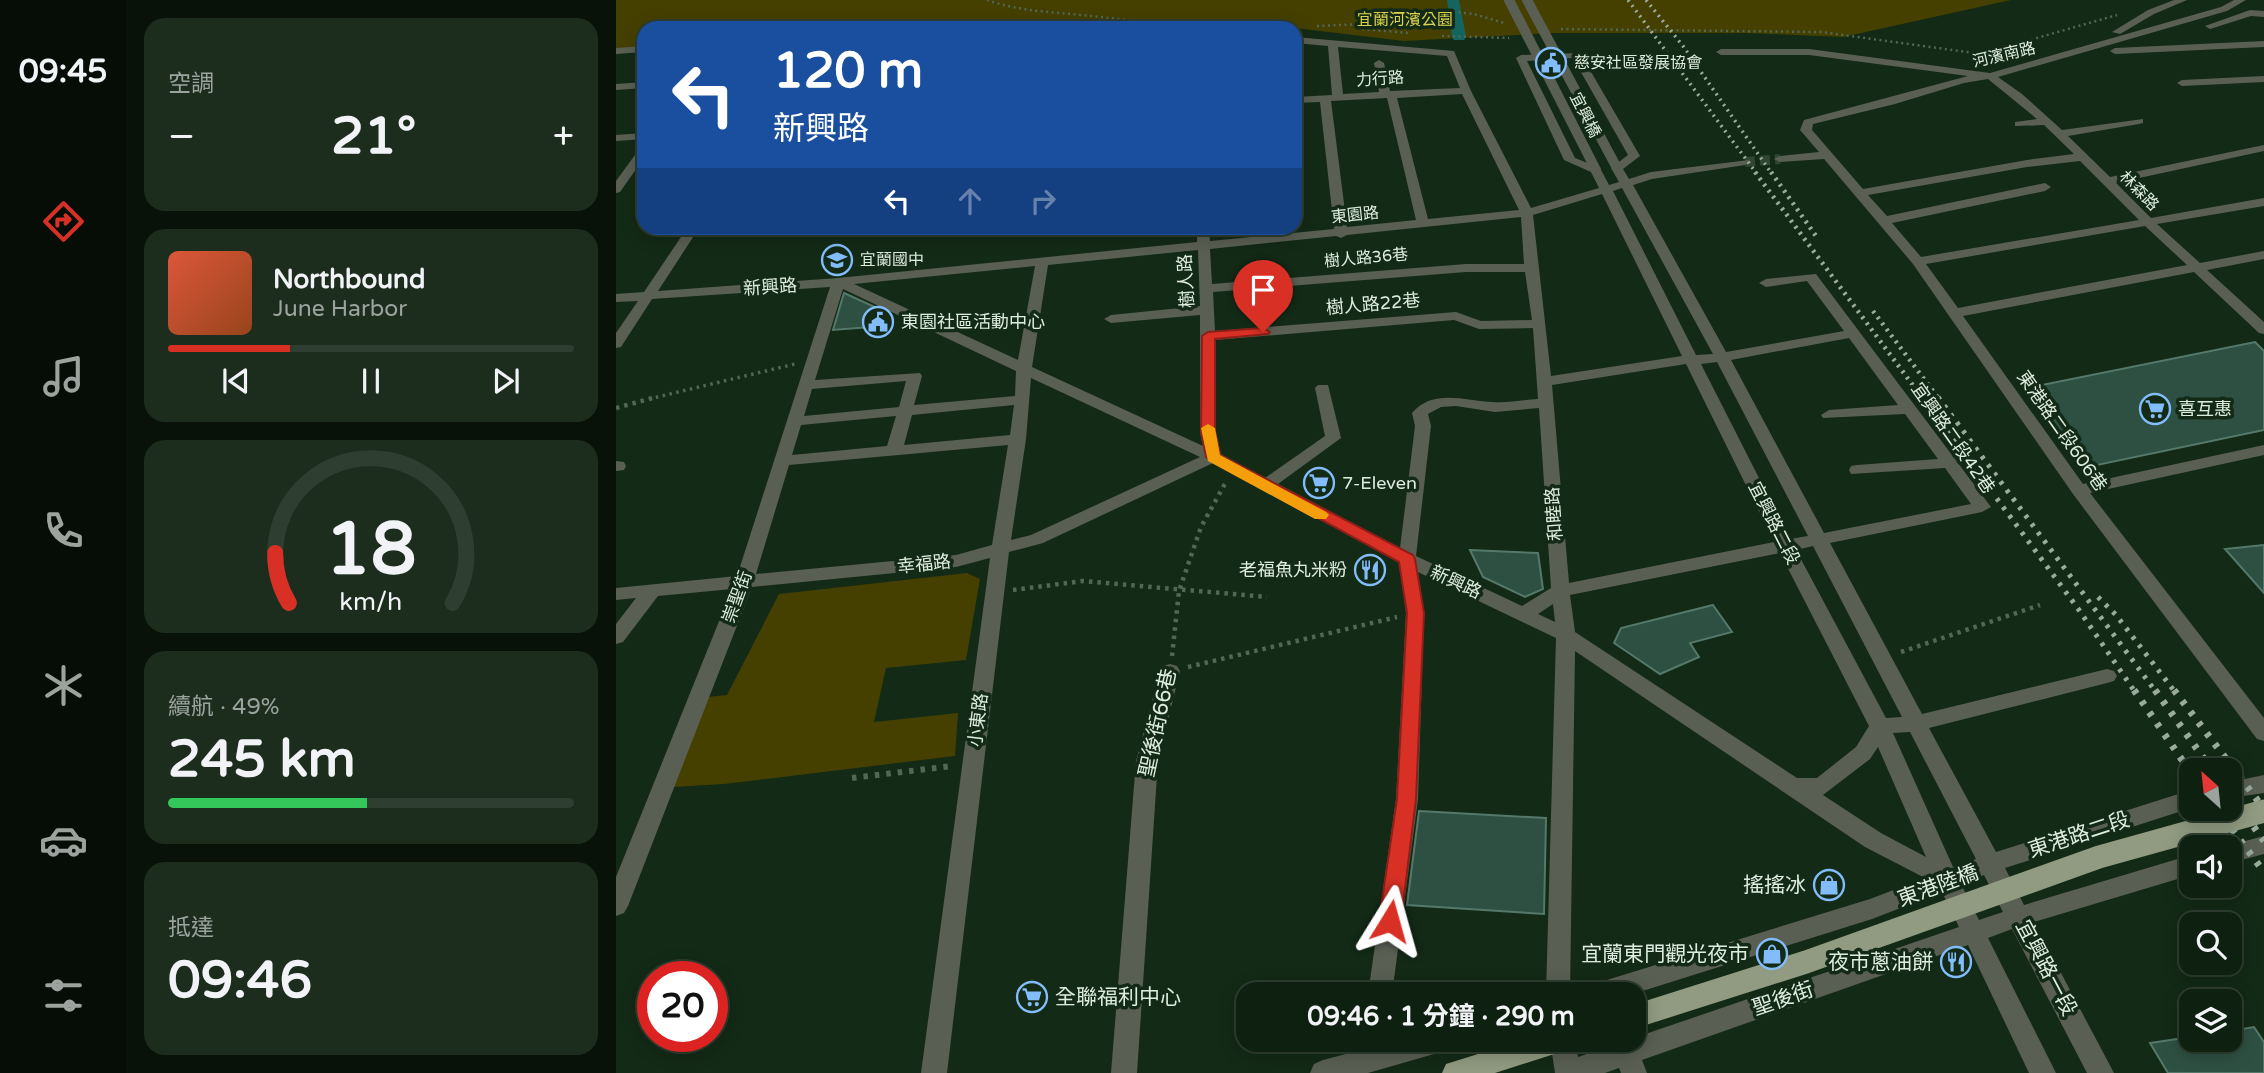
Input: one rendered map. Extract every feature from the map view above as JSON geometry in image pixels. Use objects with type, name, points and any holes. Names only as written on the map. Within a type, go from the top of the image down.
[{"type":"main road","name":"東港陸橋","points":[[1646,1013],[1827,955],[2084,862],[2227,819],[2264,811]]},
{"type":"main road","points":[[1455,1073],[1523,1052]]},
{"type":"street","name":"宜興橋","points":[[1509,0],[1595,170]]},
{"type":"street","name":"宜興橋","points":[[1527,0],[1621,176]]},
{"type":"street","points":[[2067,56],[2085,45],[2132,26],[2151,12],[2182,0]]},
{"type":"street","name":"河濱南路","points":[[1825,155],[1807,130],[1808,122],[1891,102],[1963,80],[1990,76],[2091,50],[2224,9],[2241,0]]},
{"type":"street","points":[[2198,29],[2250,13],[2264,14]]},
{"type":"street","points":[[2091,50],[2123,52],[2172,37]]},
{"type":"street","points":[[1302,40],[1333,42],[1331,98],[1341,234]]},
{"type":"street","name":"和睦路","points":[[1333,42],[1451,53],[1466,91],[1527,214],[1531,268],[1540,324],[1560,591],[1566,635],[1558,982]]},
{"type":"street","points":[[2133,48],[2264,44]]},
{"type":"street","points":[[616,51],[637,50]]},
{"type":"street","points":[[1721,52],[1809,52],[1990,76]]},
{"type":"street","points":[[1595,170],[1570,160],[1521,58],[1576,55],[1634,156],[1621,176]]},
{"type":"street","points":[[1379,62],[1423,225]]},
{"type":"street","name":"林森路","points":[[1990,76],[2060,134],[2148,222],[2264,330]]},
{"type":"street","points":[[2182,83],[2264,79]]},
{"type":"street","points":[[616,87],[637,86]]},
{"type":"street","name":"力行路","points":[[1302,100],[1466,91]]},
{"type":"street","points":[[2060,134],[2140,121]]},
{"type":"street","points":[[2019,124],[2047,122]]},
{"type":"street","points":[[616,138],[637,136]]},
{"type":"street","points":[[2107,181],[2264,148]]},
{"type":"street","points":[[1780,159],[1825,155]]},
{"type":"street","name":"東港路二段606巷","points":[[1825,155],[1918,261],[2079,490],[2264,733]]},
{"type":"street","points":[[1859,193],[1888,190],[2043,159],[2083,157]]},
{"type":"street","points":[[616,189],[637,160]]},
{"type":"street","name":"東園路","points":[[838,282],[1527,214],[1604,189],[1621,176],[1745,162]]},
{"type":"street","name":"宜興路二段","points":[[1595,170],[1706,358],[1819,541],[1882,658],[1916,723],[1968,871]]},
{"type":"street","name":"宜興路二段","points":[[1621,176],[1706,358],[1786,548],[1880,727],[1968,871]]},
{"type":"street","points":[[1883,221],[2045,187]]},
{"type":"street","points":[[1918,261],[2264,202]]},
{"type":"street","points":[[616,344],[688,235]]},
{"type":"street","name":"樹人路","points":[[1203,235],[1208,336],[1208,432],[1213,457]]},
{"type":"street","points":[[1955,313],[2264,255]]},
{"type":"street","name":"小東路","points":[[934,1073],[995,593],[1023,400],[1024,368],[1042,263]]},
{"type":"street","name":"樹人路36巷","points":[[1204,289],[1466,268],[1531,268]]},
{"type":"street","name":"宜興路二段42巷","points":[[1560,591],[1982,507],[1811,276],[1766,283]]},
{"type":"street","name":"新興路","points":[[616,298],[838,282],[1213,457],[1233,470],[1407,559],[1566,635],[1873,840],[1968,871]]},
{"type":"street","name":"崇聖街","points":[[616,906],[744,583],[838,282]]},
{"type":"street","points":[[1111,319],[1206,310]]},
{"type":"street","name":"樹人路22巷","points":[[1208,336],[1456,316],[1479,325],[1540,324]]},
{"type":"street","points":[[1544,382],[1855,332]]},
{"type":"street","points":[[806,385],[915,376],[894,451]]},
{"type":"street","points":[[1264,486],[1334,438],[1323,388]]},
{"type":"street","points":[[796,421],[1023,400]]},
{"type":"street","points":[[1382,982],[1407,799],[1415,613],[1407,559],[1423,426],[1420,413],[1432,403],[1453,400],[1494,407],[1546,403]]},
{"type":"street","points":[[1829,415],[1911,409]]},
{"type":"street","points":[[782,461],[1018,439]]},
{"type":"street","points":[[2079,490],[2264,450]]},
{"type":"street","name":"幸福路","points":[[616,594],[956,561],[1037,539],[1213,457]]},
{"type":"street","points":[[1857,470],[1950,463]]},
{"type":"street","points":[[616,638],[652,591]]},
{"type":"street","points":[[1524,614],[1560,591]]},
{"type":"street","name":"聖後街66巷","points":[[1124,1073],[1147,761],[1170,671]]},
{"type":"street","points":[[1791,787],[1821,787],[1863,753],[1880,727],[1916,723],[2107,676]]},
{"type":"street","points":[[2242,788],[2264,784]]},
{"type":"street","name":"東港路二段","points":[[1968,871],[2179,803]]},
{"type":"street","points":[[2242,851],[2264,845]]},
{"type":"street","points":[[1997,924],[2070,899],[2179,868]]},
{"type":"street","points":[[1636,982],[1872,909],[1968,871]]},
{"type":"street","name":"宜興路一段","points":[[1968,871],[1997,924],[2101,1073]]},
{"type":"street","name":"宜興路一段","points":[[1968,871],[1997,924],[2043,1073]]},
{"type":"street","name":"聖後街","points":[[1568,1073],[1630,1063],[1997,924]]},
{"type":"street","points":[[1323,1073],[1368,1052]]},
{"type":"street","points":[[1564,1052],[1568,1073]]},
{"type":"path","points":[[987,0],[1022,9],[1148,21]]},
{"type":"path","points":[[1314,26],[1406,23],[1426,21],[1441,13],[1471,12],[1506,24]]},
{"type":"path","points":[[1561,29],[1821,33],[1967,52],[1987,52],[2125,12]]},
{"type":"path","points":[[616,408],[716,381],[813,360]]},
{"type":"path","name":"聖後街66巷","points":[[1170,671],[1179,591],[1201,527],[1233,470]]},
{"type":"path","points":[[995,593],[1083,581],[1267,597]]},
{"type":"path","points":[[1882,658],[2040,606]]},
{"type":"path","points":[[1170,671],[1415,613]]},
{"type":"path","points":[[852,778],[973,764]]},
{"type":"green space","name":"宜蘭河濱公園","points":[[616,0],[2011,0],[1843,37],[1748,33],[1553,33],[1404,41],[1302,29],[1302,21],[637,21],[637,48],[616,49]]},
{"type":"green space","points":[[967,573],[980,579],[966,660],[886,668],[874,722],[958,713],[955,756],[724,784],[673,787],[708,697],[727,695],[779,594]]},
{"type":"building","name":"東園社區活動中心","points":[[844,293],[888,313],[883,326],[833,330]]},
{"type":"building","name":"喜互惠","points":[[2255,342],[2264,351],[2264,430],[2083,468],[2032,387]]},
{"type":"building","points":[[2264,545],[2264,593],[2225,549]]},
{"type":"building","points":[[1470,550],[1538,553],[1543,589],[1525,597],[1483,577]]},
{"type":"building","points":[[1713,605],[1732,632],[1690,643],[1699,657],[1660,674],[1614,643],[1621,628]]},
{"type":"building","points":[[1419,811],[1546,818],[1544,914],[1407,905]]},
{"type":"building","points":[[2254,1027],[2264,1042],[2264,1073],[2168,1073],[2150,1043],[2179,1039],[2179,1052],[2242,1052],[2242,1029]]},
{"type":"waterway","points":[[1453,0],[1459,37]]},
{"type":"tunnel","points":[[1745,162],[1780,159]]},
{"type":"railway","points":[[1628,0],[1757,174]]},
{"type":"railway","points":[[1646,0],[1683,46],[1772,174]]},
{"type":"railway","points":[[1755,172],[1923,399]]},
{"type":"railway","points":[[1771,172],[1816,236]]},
{"type":"railway","points":[[1873,311],[1939,399]]},
{"type":"railway","points":[[1922,397],[2079,610],[2135,692]]},
{"type":"railway","points":[[1938,397],[2156,692]]},
{"type":"railway","points":[[2098,597],[2116,615],[2175,692]]},
{"type":"railway","points":[[2134,690],[2181,758]]},
{"type":"railway","points":[[2155,690],[2203,758]]},
{"type":"railway","points":[[2174,690],[2264,809]]},
{"type":"railway","points":[[2242,811],[2264,841]]},
{"type":"railway","points":[[2226,821],[2264,872]]},
{"type":"slow traffic","points":[[1208,428],[1213,457],[1321,515]]},
{"type":"place","name":"慈安社區發展協會","points":[[1551,63]]},
{"type":"place","name":"宜蘭國中","points":[[837,260]]},
{"type":"place","name":"東園社區活動中心","points":[[878,322]]},
{"type":"place","name":"喜互惠","points":[[2155,409]]},
{"type":"place","name":"7-Eleven","points":[[1319,483]]},
{"type":"place","name":"老福魚丸米粉","points":[[1370,570]]},
{"type":"place","name":"搖搖冰","points":[[1829,885]]},
{"type":"place","name":"宜蘭東門觀光夜市","points":[[1772,954]]},
{"type":"place","name":"夜市蔥油餅","points":[[1956,962]]},
{"type":"place","name":"全聯福利中心","points":[[1032,997]]},
{"type":"route","points":[[1263,332],[1208,336],[1208,432],[1213,457],[1233,470],[1407,559],[1415,613],[1407,799],[1390,921]]}]
